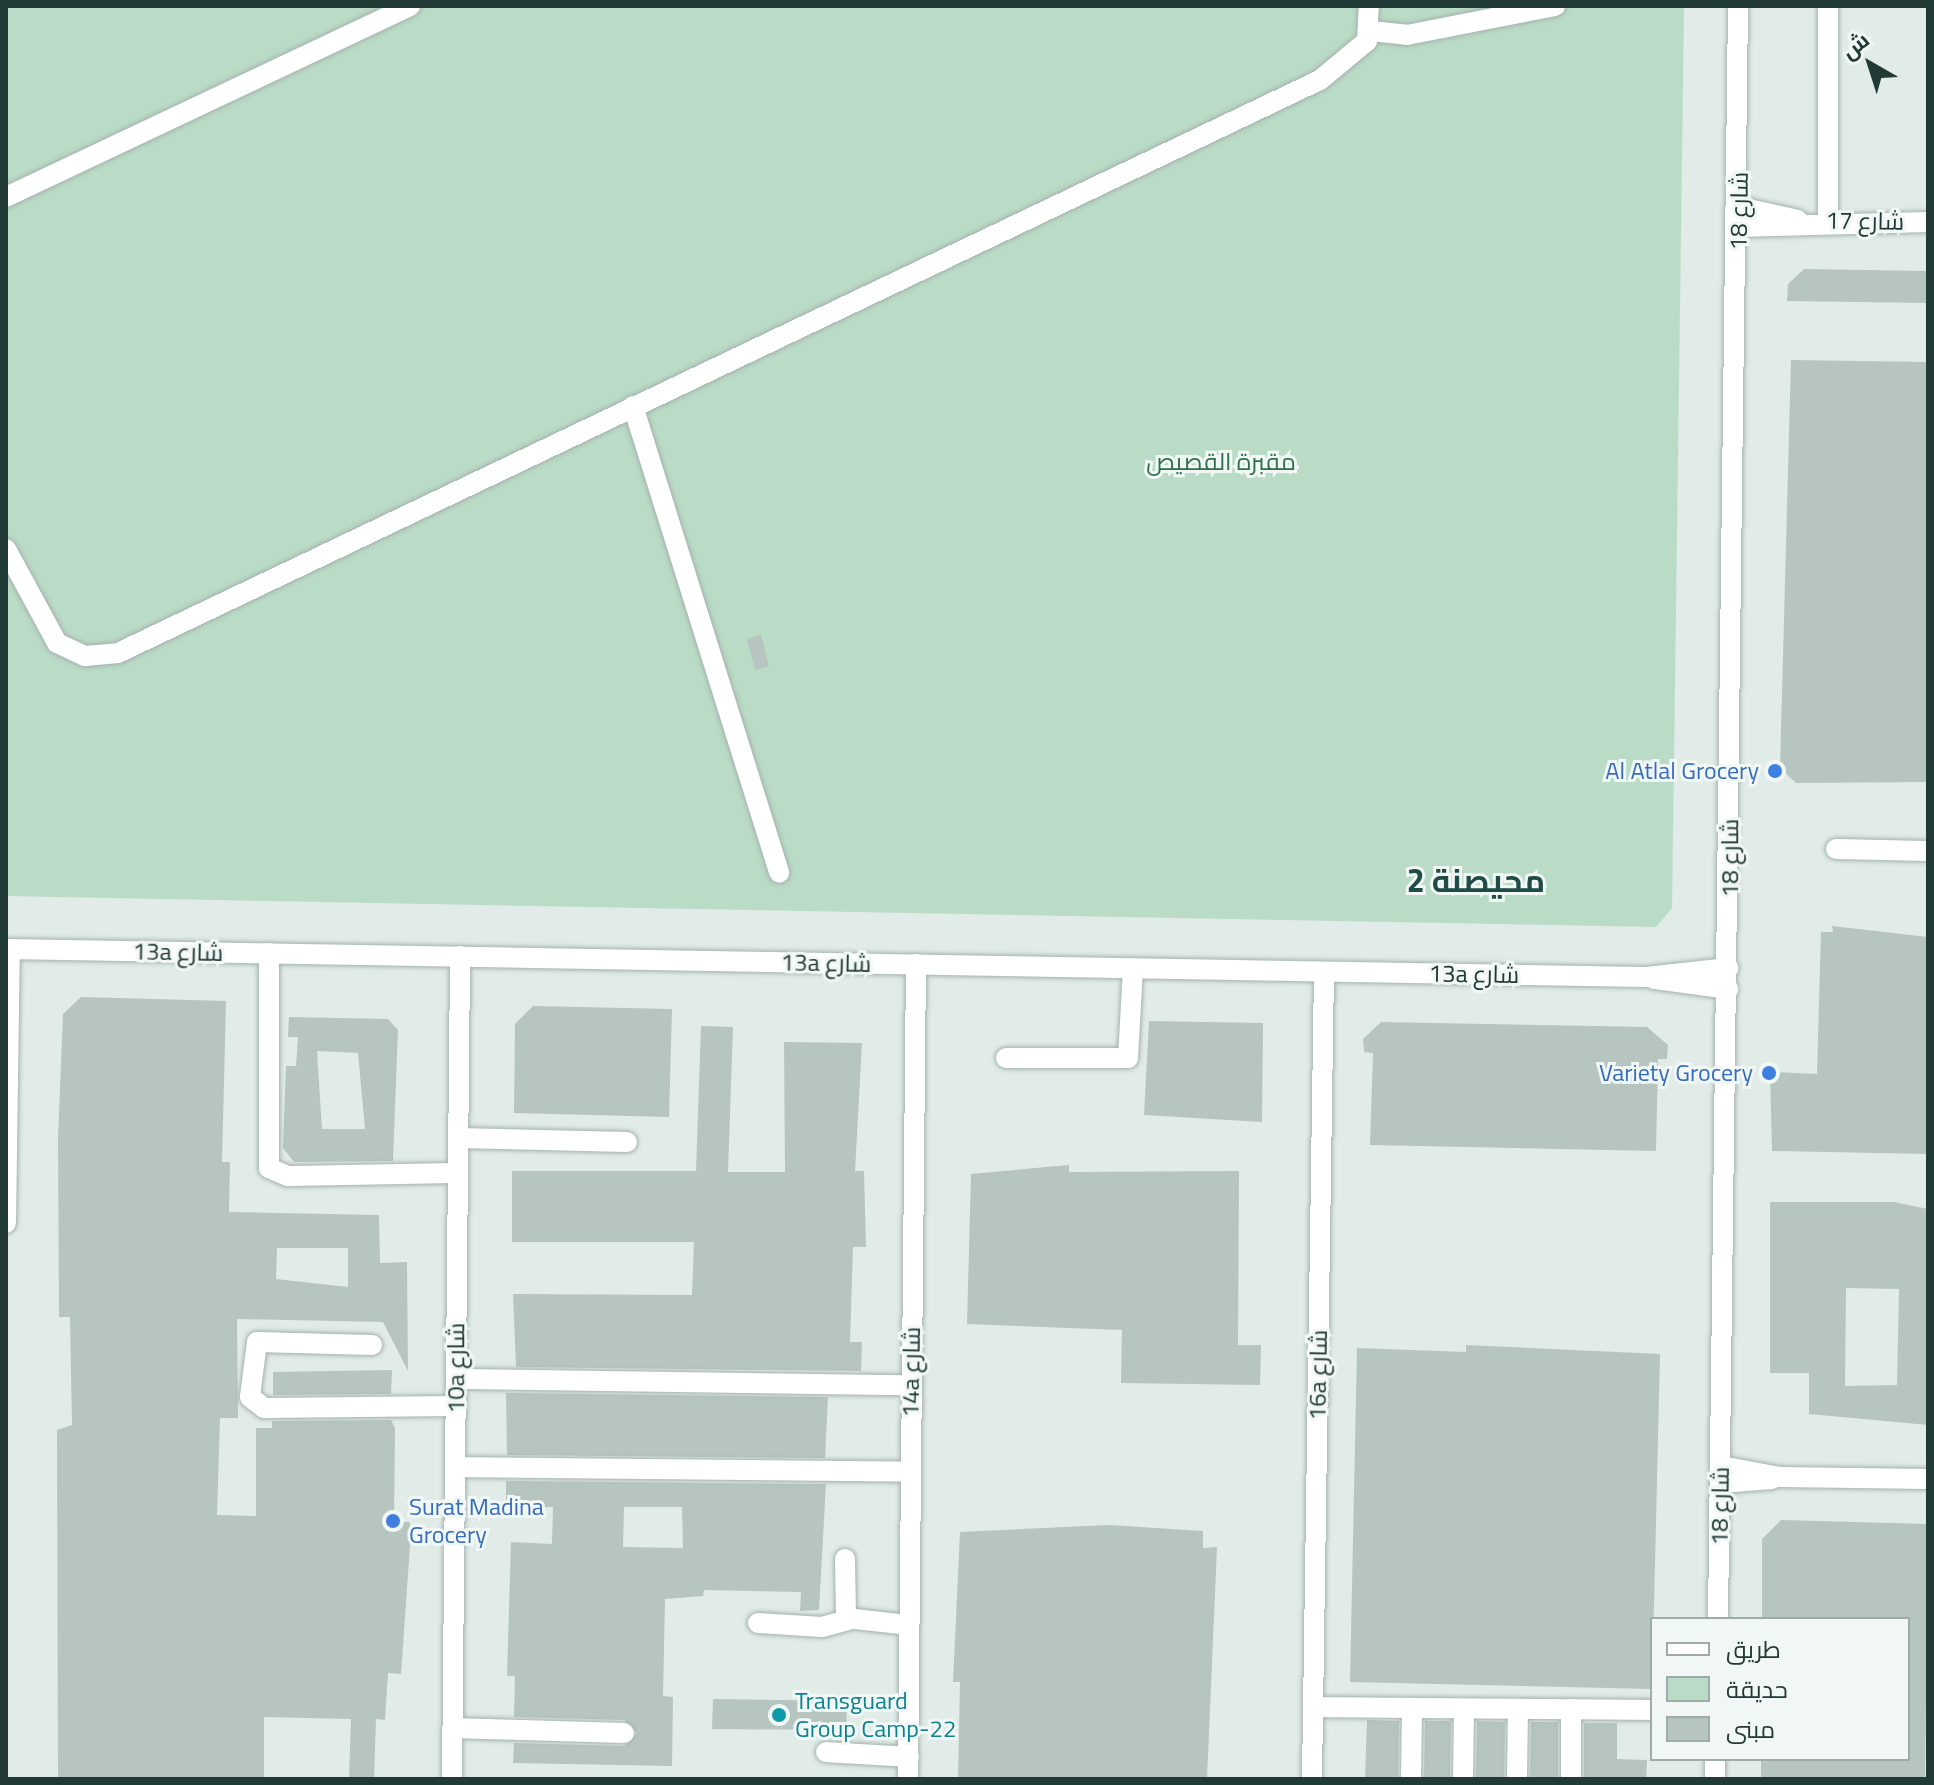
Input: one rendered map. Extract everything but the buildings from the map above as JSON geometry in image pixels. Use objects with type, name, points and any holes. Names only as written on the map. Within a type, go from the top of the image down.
[{"type":"street","points":[[6,197],[410,6]]},
{"type":"street","points":[[6,549],[49,635],[75,654],[107,655],[1320,80],[1356,54],[1371,31],[1369,6]]},
{"type":"street","points":[[1371,31],[1407,35],[1555,6]]},
{"type":"street","name":"شارع 18","points":[[1718,1617],[1729,968],[1740,50],[1738,6]]},
{"type":"street","name":"شارع 18","points":[[1740,50],[1749,6]]},
{"type":"street","points":[[1828,6],[1828,221]]},
{"type":"street","name":"شارع 17","points":[[1738,217],[1928,222]]},
{"type":"street","points":[[633,406],[779,873]]},
{"type":"street","points":[[1836,849],[1928,851]]},
{"type":"street","points":[[6,1223],[8,949]]},
{"type":"street","name":"13a شارع","points":[[8,949],[1646,977],[1729,968]]},
{"type":"street","points":[[269,953],[269,1168],[288,1176],[458,1173]]},
{"type":"street","name":"10a شارع","points":[[452,1779],[460,956]]},
{"type":"street","name":"14a شارع","points":[[908,1779],[916,964]]},
{"type":"street","points":[[1006,1058],[1128,1058],[1134,1048],[1133,968]]},
{"type":"street","name":"16a شارع","points":[[1312,1779],[1324,972]]},
{"type":"street","name":"13a شارع","points":[[1646,977],[1728,989]]},
{"type":"street","points":[[459,1138],[627,1142]]},
{"type":"street","points":[[372,1345],[257,1342],[250,1397],[264,1408],[455,1406]]},
{"type":"street","points":[[456,1379],[911,1385]]},
{"type":"street","points":[[457,1467],[910,1472]]},
{"type":"street","points":[[1721,1475],[1928,1479]]},
{"type":"street","points":[[845,1559],[848,1620]]},
{"type":"street","points":[[758,1623],[822,1627],[848,1620],[908,1625]]},
{"type":"street","points":[[1313,1707],[1650,1710]]},
{"type":"street","points":[[1411,1779],[1412,1708]]},
{"type":"street","points":[[1463,1779],[1464,1709]]},
{"type":"street","points":[[1517,1779],[1518,1709]]},
{"type":"street","points":[[1571,1709],[1571,1779]]},
{"type":"street","points":[[453,1728],[624,1733]]},
{"type":"street","points":[[826,1752],[909,1757]]},
{"type":"green space","name":"مقبرة القصيص","points":[[6,6],[1684,6],[1672,908],[1656,927],[6,896]]},
{"type":"place","name":"Al Atlal Grocery","points":[[1775,771]]},
{"type":"place","name":"Variety Grocery","points":[[1769,1073]]},
{"type":"place","name":"Surat Madina Grocery","points":[[393,1521]]},
{"type":"place","name":"Transguard Group Camp-22","points":[[779,1715]]},
{"type":"district","name":"محيصنة 2","points":[[1476,880]]}]
